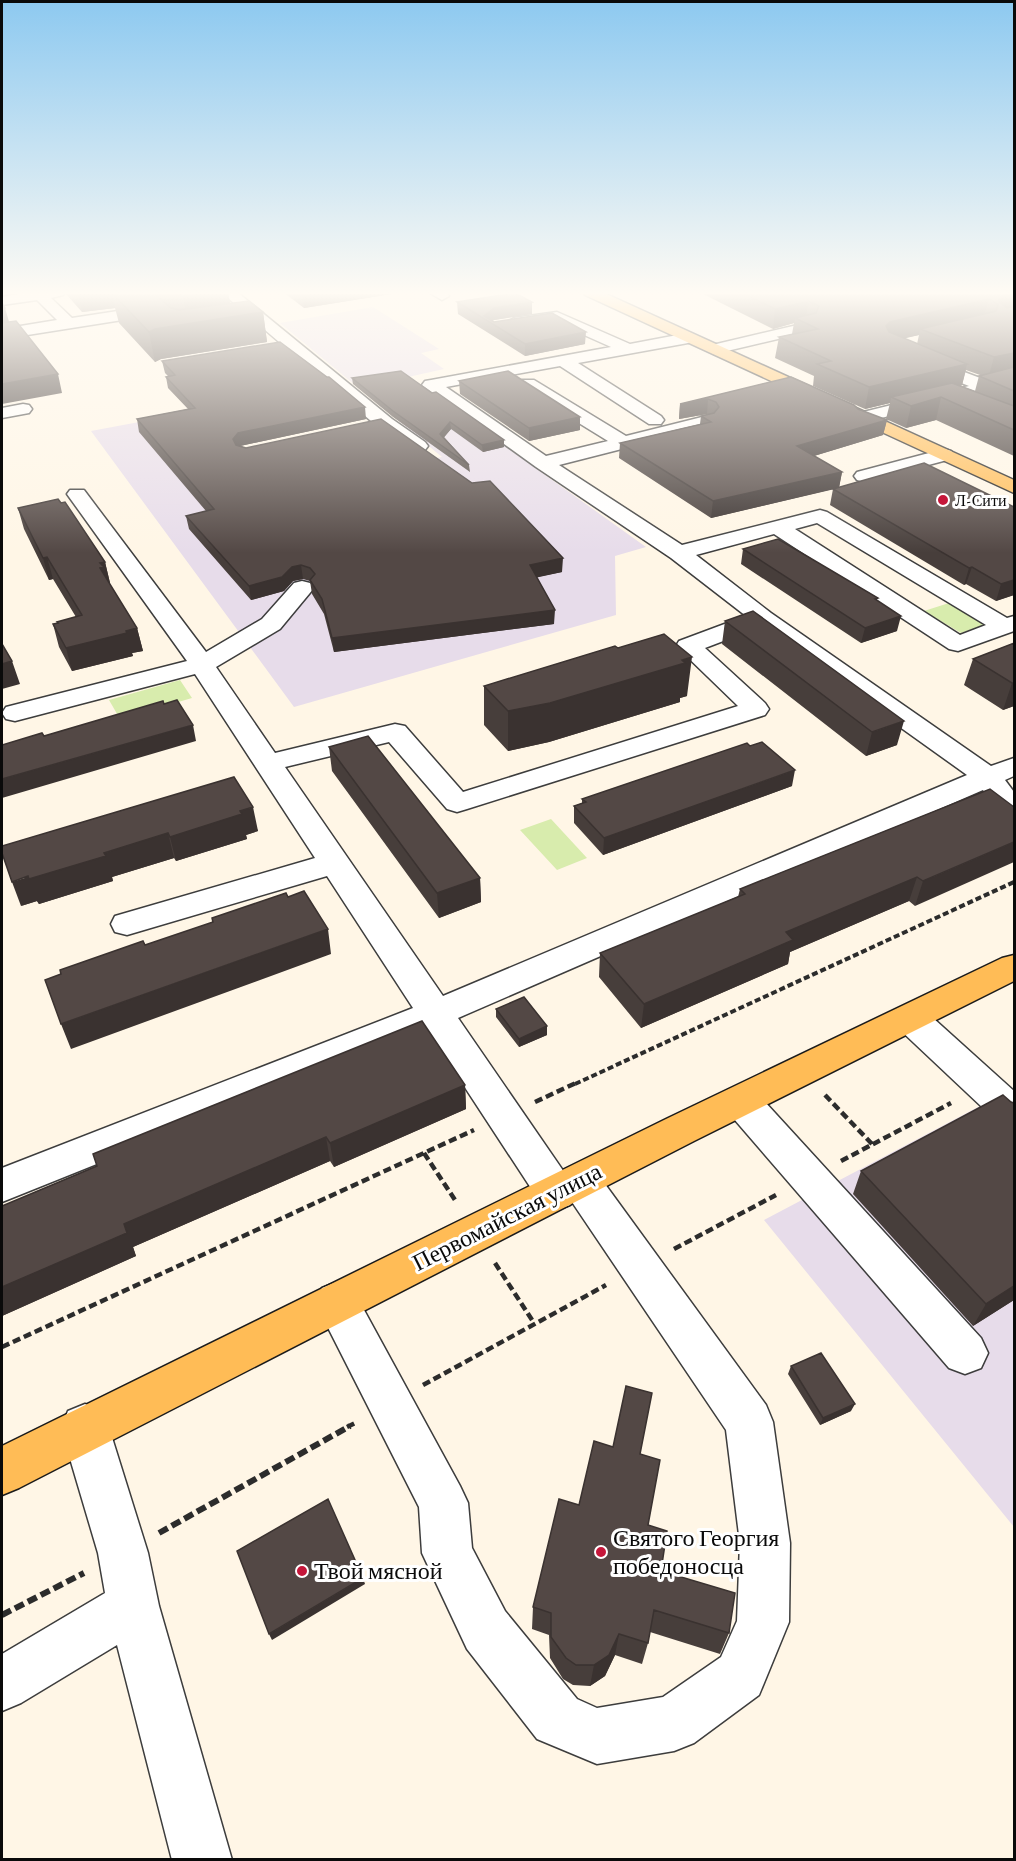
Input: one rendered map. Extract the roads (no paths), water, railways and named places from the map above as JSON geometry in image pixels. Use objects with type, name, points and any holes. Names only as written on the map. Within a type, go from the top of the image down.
[{"type":"main road","points":[[778,379],[1014,487]]},
{"type":"main road","name":"Первомайская улица","points":[[2,1471],[337,1302],[1014,967]]},
{"type":"street","points":[[332,379],[385,423],[433,458]]},
{"type":"street","points":[[458,379],[431,384],[543,463],[679,553],[763,618],[1001,771],[1006,801],[1014,807]]},
{"type":"street","points":[[519,379],[624,443]]},
{"type":"street","points":[[592,379],[656,420]]},
{"type":"street","points":[[967,379],[987,387]]},
{"type":"street","points":[[861,418],[1014,380]]},
{"type":"street","points":[[949,396],[971,406]]},
{"type":"street","points":[[2,413],[23,409]]},
{"type":"street","points":[[543,463],[705,422]]},
{"type":"street","points":[[362,428],[385,423]]},
{"type":"street","points":[[864,477],[944,455]]},
{"type":"street","points":[[77,494],[202,665],[437,1013],[568,1187],[640,1267],[749,1422],[765,1543],[763,1622],[740,1676],[674,1723],[597,1736],[556,1719],[486,1630],[447,1553],[443,1503],[337,1302]]},
{"type":"street","points":[[679,553],[843,509]]},
{"type":"street","points":[[820,516],[1009,625]]},
{"type":"street","points":[[777,527],[958,644],[1009,625]]},
{"type":"street","points":[[15,713],[202,665],[272,624],[302,588]]},
{"type":"street","points":[[267,763],[395,732],[457,803],[756,709],[688,646],[763,618]]},
{"type":"street","points":[[2,1185],[437,1013],[1001,771]]},
{"type":"street","points":[[127,924],[334,863]]},
{"type":"street","points":[[910,1018],[1014,1113]]},
{"type":"street","points":[[741,1101],[964,1353]]},
{"type":"street","points":[[85,1428],[123,1552],[133,1606],[202,1860]]},
{"type":"street","points":[[2,1684],[133,1606]]},
{"type":"place","name":"Л-Сити","points":[[943,500]]},
{"type":"place","name":"Святого Георгия победоносца","points":[[601,1552]]},
{"type":"place","name":"Твой мясной","points":[[302,1571]]}]
